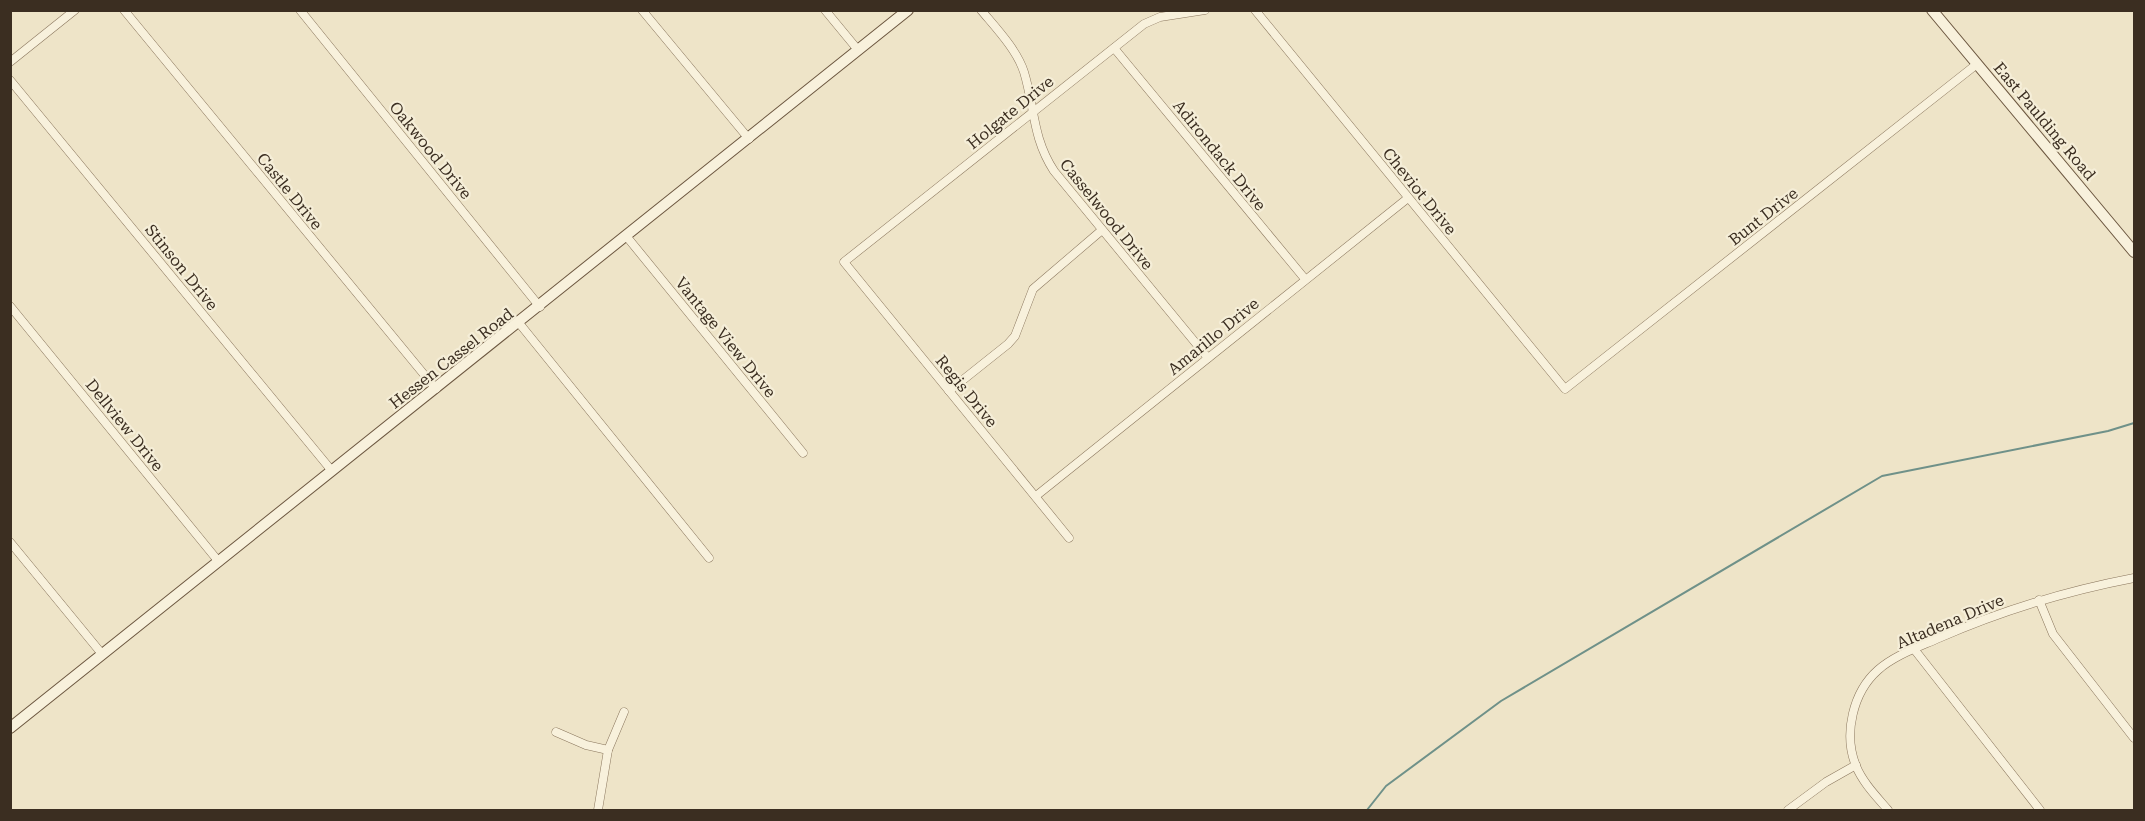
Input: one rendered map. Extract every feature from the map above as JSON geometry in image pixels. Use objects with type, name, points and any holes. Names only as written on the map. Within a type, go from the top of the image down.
[{"type":"main road","name":"Hessen Cassel Road","points":[[10,728],[540,307],[908,10]]},
{"type":"main road","name":"East Paulding Road","points":[[1932,10],[2134,252]]},
{"type":"street","points":[[10,62],[75,10]]},
{"type":"street","name":"Castle Drive","points":[[124,10],[436,389]]},
{"type":"street","name":"Oakwood Drive","points":[[300,10],[540,307]]},
{"type":"street","points":[[642,10],[748,139]]},
{"type":"street","points":[[825,10],[858,50]]},
{"type":"street","name":"Casselwood Drive","points":[[981,10],[999,31],[1023,71],[1038,142],[1047,160],[1208,358]]},
{"type":"street","name":"Holgate Drive","points":[[844,262],[1144,24],[1160,17],[1205,10]]},
{"type":"street","name":"Cheviot Drive","points":[[1255,10],[1565,389]]},
{"type":"street","name":"Adirondack Drive","points":[[1114,48],[1305,279]]},
{"type":"street","name":"Bunt Drive","points":[[1565,389],[1977,64]]},
{"type":"street","name":"Stinson Drive","points":[[10,80],[332,471]]},
{"type":"street","name":"Amarillo Drive","points":[[1036,496],[1408,198]]},
{"type":"street","points":[[949,391],[1008,344],[1015,336],[1033,289],[1102,230]]},
{"type":"street","name":"Vantage View Drive","points":[[627,237],[803,453]]},
{"type":"street","name":"Regis Drive","points":[[844,262],[1069,538]]},
{"type":"street","name":"Dellview Drive","points":[[10,306],[219,562]]},
{"type":"street","points":[[519,323],[709,558]]},
{"type":"street","points":[[10,542],[102,654]]},
{"type":"street","name":"Altadena Drive","points":[[1856,765],[1851,724],[1856,701],[1865,684],[1880,668],[1914,649],[1974,623],[2039,600],[2134,578]]},
{"type":"street","points":[[2039,600],[2053,634],[2134,738]]},
{"type":"street","points":[[1914,649],[2040,810]]},
{"type":"street","points":[[598,810],[608,750],[624,712]]},
{"type":"street","points":[[556,732],[586,745],[608,750]]},
{"type":"street","points":[[1788,810],[1837,774],[1856,765],[1862,778],[1888,810]]},
{"type":"waterway","points":[[1367,810],[1386,786],[1501,701],[1882,476],[2108,431],[2134,423]]}]
